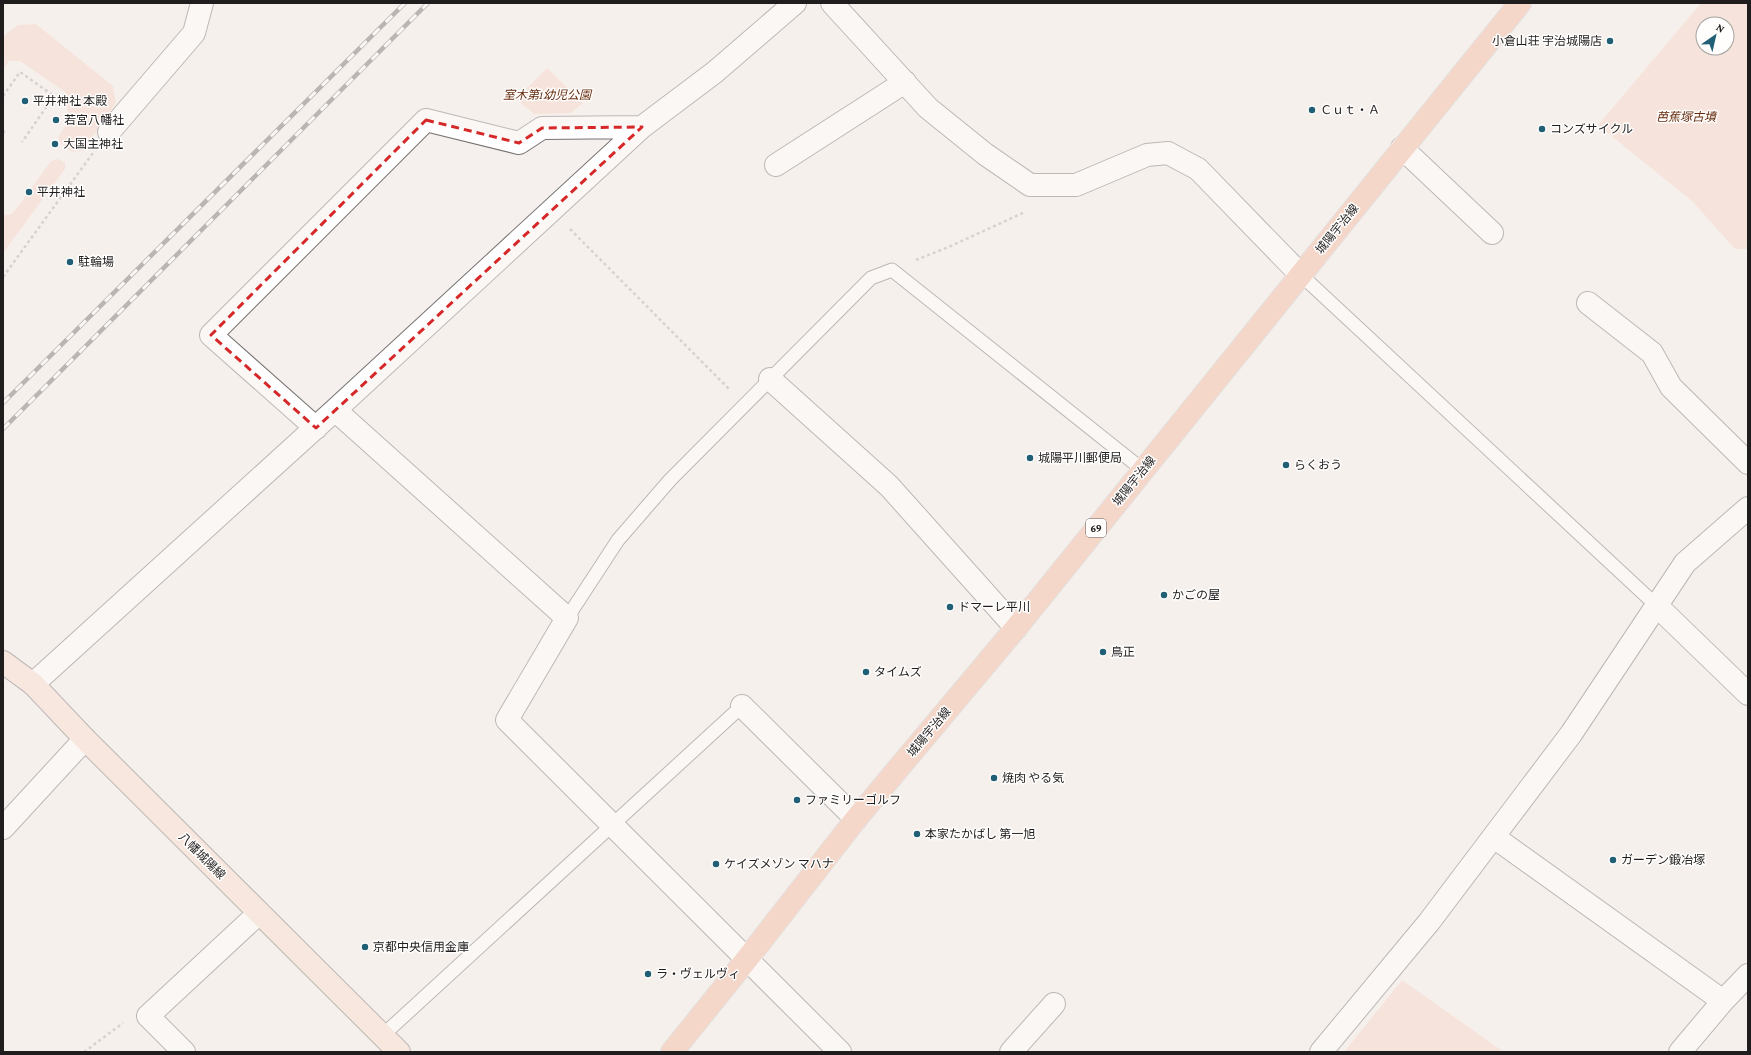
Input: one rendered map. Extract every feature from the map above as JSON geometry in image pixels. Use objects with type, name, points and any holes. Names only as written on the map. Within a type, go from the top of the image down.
[{"type":"main road","name":"城陽宇治線","points":[[672,1052],[747,959],[856,819],[1016,628],[1520,3]]},
{"type":"main road","name":"八幡城陽線","points":[[3,662],[33,684],[85,740],[399,1052]]},
{"type":"street","points":[[109,132],[194,33],[202,3]]},
{"type":"street","points":[[33,684],[316,428],[642,127],[715,72],[795,3]]},
{"type":"street","points":[[832,3],[928,108],[985,154],[1030,185],[1076,185],[1147,155],[1168,153],[1198,169],[1300,274]]},
{"type":"street","points":[[776,165],[905,82]]},
{"type":"street","points":[[316,428],[211,335],[426,120],[520,143],[542,128],[642,127]]},
{"type":"street","points":[[1402,148],[1492,234]]},
{"type":"street","points":[[1588,303],[1652,353],[1671,387],[1748,463]]},
{"type":"street","points":[[770,379],[889,486],[1016,628]]},
{"type":"street","points":[[335,410],[567,618],[507,720],[840,1052]]},
{"type":"street","points":[[1321,1052],[1429,922],[1571,734],[1685,563],[1748,508]]},
{"type":"street","points":[[1656,605],[1748,694]]},
{"type":"street","points":[[742,706],[856,819]]},
{"type":"street","points":[[3,828],[85,740]]},
{"type":"street","points":[[1494,837],[1723,1001]]},
{"type":"street","points":[[184,1052],[148,1016],[259,913]]},
{"type":"street","points":[[1680,1052],[1723,1001],[1748,975]]},
{"type":"street","points":[[1011,1052],[1054,1004]]},
{"type":"lane","points":[[567,618],[618,540],[670,480],[871,278],[892,270],[1143,470]]},
{"type":"lane","points":[[1300,274],[1656,605]]},
{"type":"lane","points":[[382,1036],[742,706]]},
{"type":"path","points":[[3,96],[20,72],[54,96],[22,142]]},
{"type":"path","points":[[3,277],[109,132]]},
{"type":"path","points":[[551,210],[744,405]]},
{"type":"path","points":[[892,270],[1030,210]]},
{"type":"path","points":[[84,1052],[135,1013],[148,1016]]},
{"type":"highlighted area","points":[[426,120],[519,143],[542,128],[642,127],[316,428],[211,335]]},
{"type":"green space","name":"芭蕉塚古墳","points":[[1701,3],[1748,3],[1748,249],[1735,249],[1693,202],[1598,125]]},
{"type":"green space","points":[[36,24],[113,86],[116,103],[83,151],[72,152],[61,143],[58,137],[69,120],[65,92],[20,61],[9,61],[3,70],[3,36],[18,25]]},
{"type":"green space","name":"室木第1幼児公園","points":[[547,68],[583,103],[571,113],[534,114],[516,99]]},
{"type":"green space","points":[[58,159],[65,163],[65,169],[3,253],[3,214],[8,215],[13,213],[51,161]]},
{"type":"green space","points":[[1402,980],[1504,1052],[1344,1052]]},
{"type":"railway","points":[[3,403],[405,3]]},
{"type":"railway","points":[[3,429],[428,3]]},
{"type":"place","name":"小倉山荘 宇治城陽店","points":[[1610,41]]},
{"type":"place","name":"平井神社 本殿","points":[[25,101]]},
{"type":"place","name":"Ｃｕｔ・Ａ","points":[[1312,110]]},
{"type":"place","name":"若宮八幡社","points":[[56,120]]},
{"type":"place","name":"コンズサイクル","points":[[1542,129]]},
{"type":"place","name":"大国主神社","points":[[55,144]]},
{"type":"place","name":"平井神社","points":[[29,192]]},
{"type":"place","name":"駐輪場","points":[[70,262]]},
{"type":"place","name":"城陽平川郵便局","points":[[1030,458]]},
{"type":"place","name":"らくおう","points":[[1286,465]]},
{"type":"place","name":"かごの屋","points":[[1164,595]]},
{"type":"place","name":"ドマーレ平川","points":[[950,607]]},
{"type":"place","name":"鳥正","points":[[1103,652]]},
{"type":"place","name":"タイムズ","points":[[866,672]]},
{"type":"place","name":"焼肉 やる気","points":[[994,778]]},
{"type":"place","name":"ファミリーゴルフ","points":[[797,800]]},
{"type":"place","name":"本家たかばし 第一旭","points":[[917,834]]},
{"type":"place","name":"ガーデン鍛冶塚","points":[[1613,860]]},
{"type":"place","name":"ケイズメゾン マハナ","points":[[716,864]]},
{"type":"place","name":"京都中央信用金庫","points":[[365,947]]},
{"type":"place","name":"ラ・ヴェルヴィ","points":[[648,974]]}]
